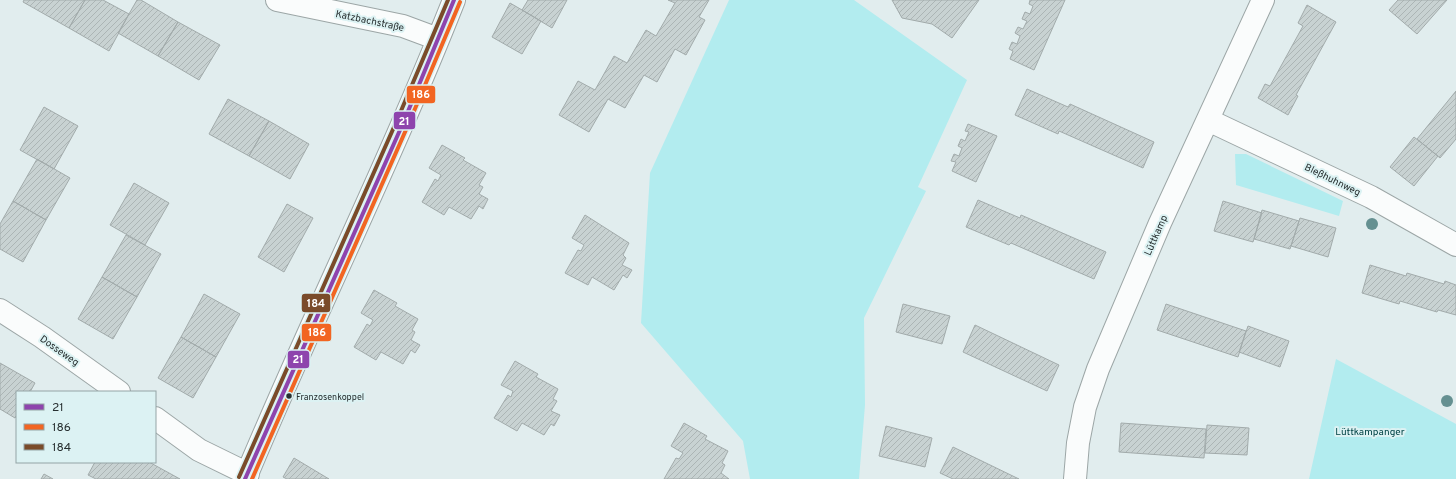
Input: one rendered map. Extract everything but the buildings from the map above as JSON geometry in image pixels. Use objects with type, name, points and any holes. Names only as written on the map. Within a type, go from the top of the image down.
[{"type":"street","name":"Katzbachstraße","points":[[277,0],[403,26],[438,38]]},
{"type":"street","points":[[156,419],[198,450],[246,476],[315,316],[383,171],[454,0]]},
{"type":"street","name":"Lüttkamp","points":[[1075,479],[1078,443],[1085,407],[1098,369],[1160,223],[1262,0]]},
{"type":"street","name":"Bleßhuhnweg","points":[[1208,120],[1371,197],[1456,245]]},
{"type":"street","name":"Dosseweg","points":[[0,310],[42,337],[118,391]]},
{"type":"green space","points":[[729,0],[854,0],[967,80],[918,187],[926,191],[864,318],[865,405],[859,479],[750,479],[743,441],[641,323],[650,173]]},
{"type":"green space","points":[[1235,154],[1246,154],[1343,201],[1339,216],[1236,185]]},
{"type":"green space","name":"Lüttkampanger","points":[[1336,359],[1456,424],[1456,479],[1309,479]]},
{"type":"transit line","name":"184","points":[[239,477],[398,118],[448,0]]},
{"type":"transit line","name":"21","points":[[245,479],[404,121],[454,0]]},
{"type":"transit line","name":"186","points":[[252,479],[409,123],[460,2]]},
{"type":"place","name":"Franzosenkoppel","points":[[289,396]]}]
